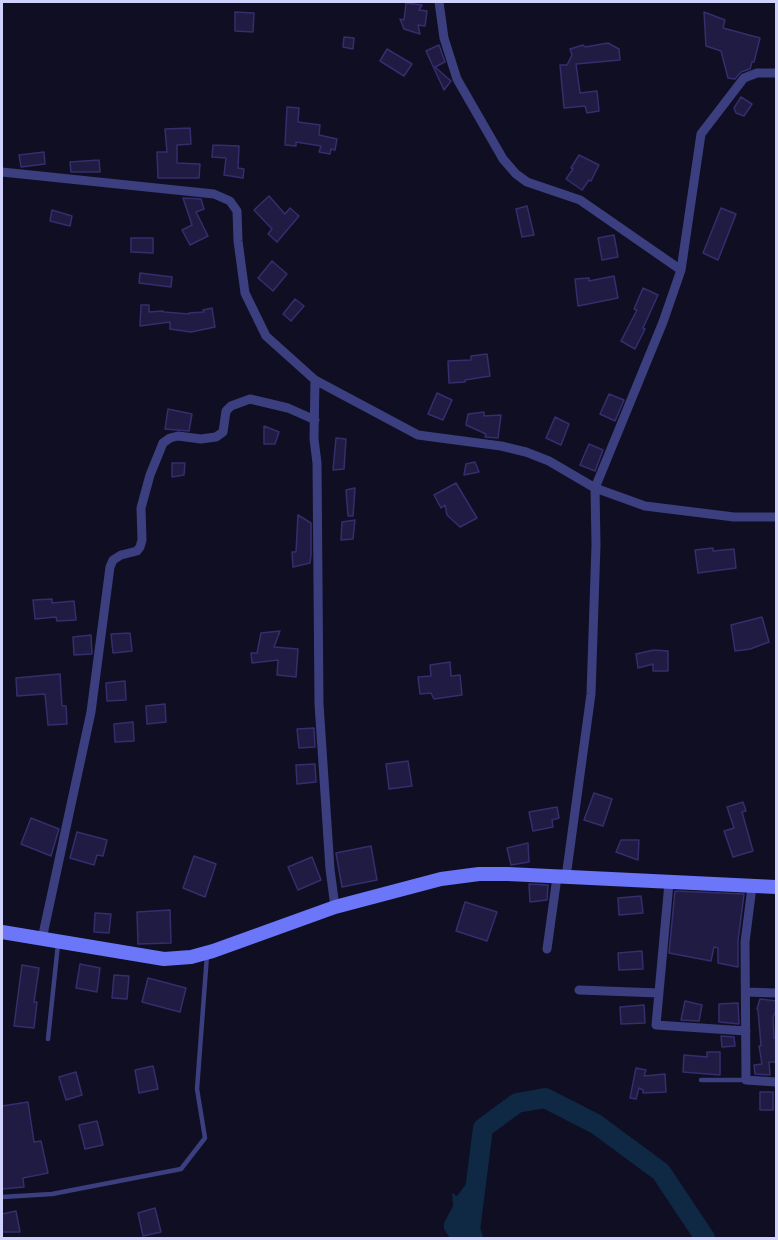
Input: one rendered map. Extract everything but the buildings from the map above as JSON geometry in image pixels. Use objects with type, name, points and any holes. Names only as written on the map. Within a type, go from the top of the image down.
[{"type":"street","points":[[439,2],[444,38],[457,78],[503,159],[516,174],[527,182],[588,204],[681,270]]},
{"type":"street","points":[[547,949],[591,694],[596,544],[595,488],[663,322],[681,270],[701,134],[744,78],[757,73],[777,73]]},
{"type":"street","points":[[2,172],[214,195],[230,201],[237,210],[238,241],[245,292],[266,336],[315,380],[418,435],[491,444],[526,452],[549,461],[595,488],[645,506],[734,517],[777,517]]},
{"type":"street","points":[[315,380],[319,704],[330,869],[335,907]]},
{"type":"street","points":[[42,939],[91,712],[110,567],[113,560],[121,555],[137,551],[140,546],[142,540],[141,508],[150,475],[163,443],[178,436],[201,439],[216,437],[223,432],[226,411],[231,406],[250,399],[288,408],[315,420]]},
{"type":"street","points":[[2,932],[164,959],[191,957],[335,907],[451,878],[479,874],[777,887]]},
{"type":"street","points":[[669,883],[656,1025],[746,1031]]},
{"type":"street","points":[[752,887],[745,942],[746,1080],[777,1082]]},
{"type":"street","points":[[579,990],[659,993]]},
{"type":"street","points":[[746,992],[777,993]]},
{"type":"lane","points":[[48,1039],[58,942]]},
{"type":"lane","points":[[2,1197],[52,1194],[181,1169],[205,1138],[197,1089],[207,952]]},
{"type":"lane","points":[[701,1080],[746,1080]]},
{"type":"water","points":[[482,1176],[478,1186],[485,1183],[478,1221],[483,1237],[450,1238],[444,1229],[444,1223],[453,1206],[452,1193],[457,1196],[466,1184],[472,1184]]},
{"type":"waterway","points":[[469,1238],[483,1128],[517,1103],[545,1098],[596,1124],[661,1172],[705,1238]]}]
